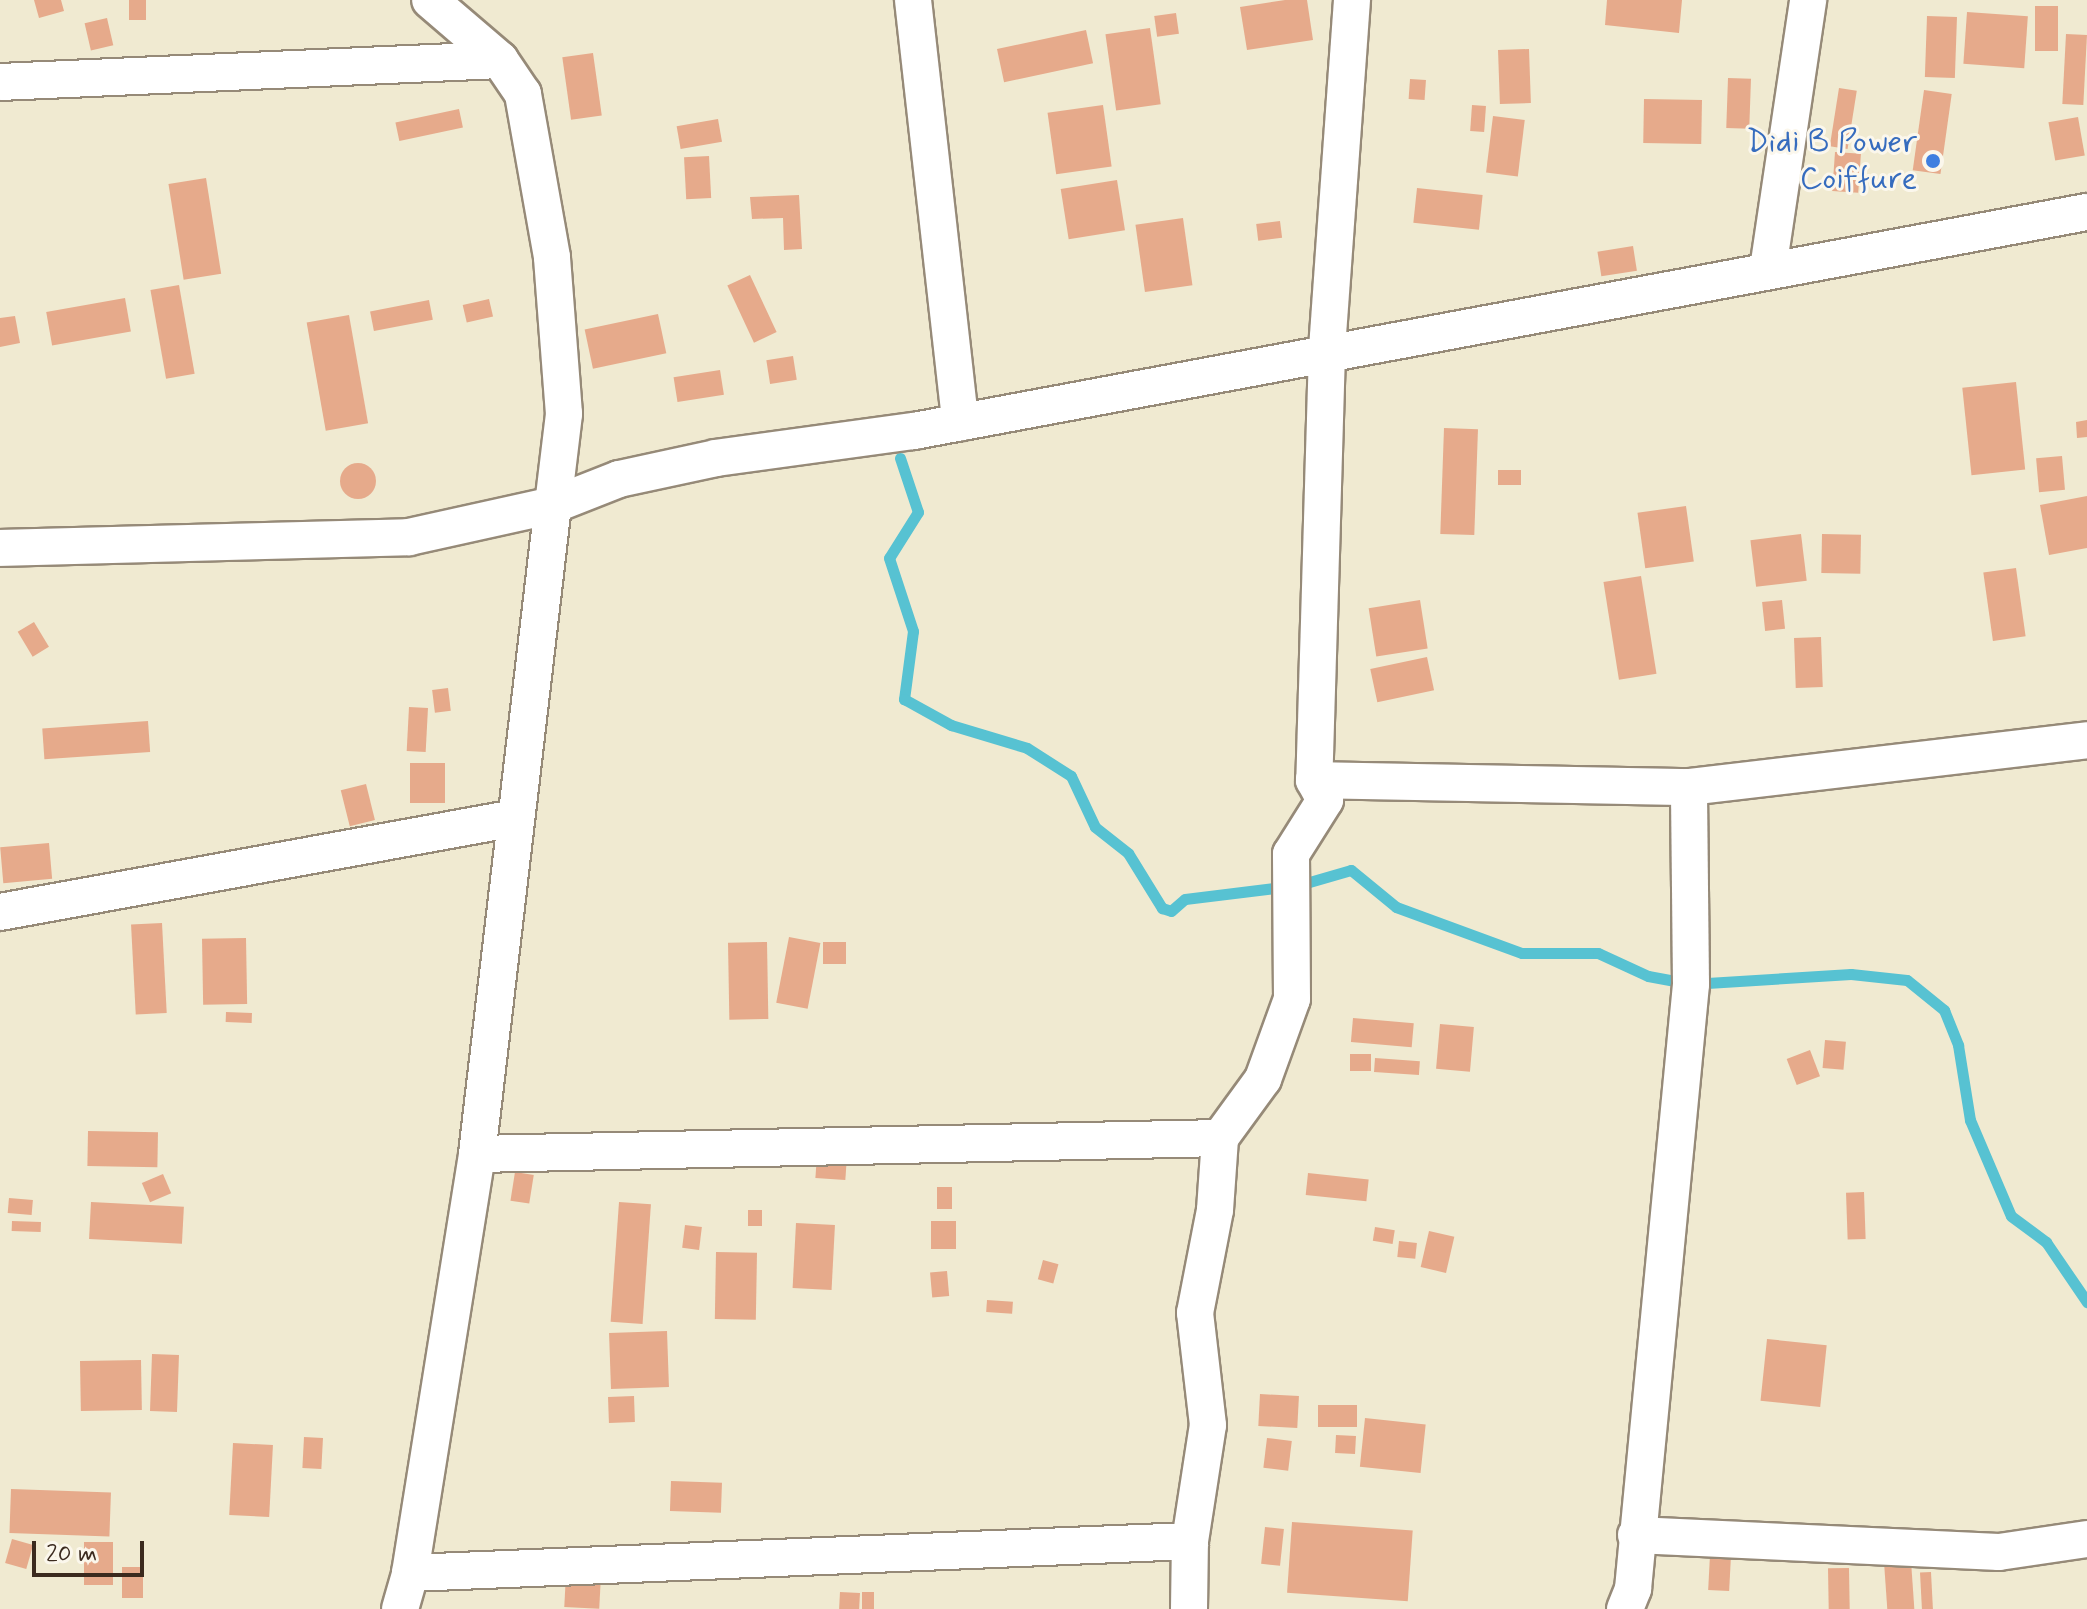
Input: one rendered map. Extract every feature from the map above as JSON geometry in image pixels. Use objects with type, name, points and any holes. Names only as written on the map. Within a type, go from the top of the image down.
[{"type":"street","points":[[400,1609],[410,1573],[477,1154],[564,414],[552,257],[523,94],[500,60],[430,0]]},
{"type":"street","points":[[913,0],[960,422]]},
{"type":"street","points":[[1189,1609],[1190,1541],[1208,1425],[1195,1313],[1215,1210],[1220,1138],[1263,1079],[1292,999],[1291,854],[1325,800],[1314,780],[1327,352],[1352,0]]},
{"type":"street","points":[[1768,269],[1808,0]]},
{"type":"street","points":[[0,82],[500,60]]},
{"type":"street","points":[[0,548],[409,537],[553,505],[619,479],[716,458],[960,422],[2087,212]]},
{"type":"street","points":[[1314,780],[1689,787],[2087,740]]},
{"type":"street","points":[[1625,1609],[1633,1589],[1691,984],[1689,787]]},
{"type":"street","points":[[0,912],[515,818]]},
{"type":"street","points":[[477,1154],[1220,1138]]},
{"type":"street","points":[[1636,1535],[1999,1552],[2087,1539]]},
{"type":"street","points":[[410,1573],[1190,1541]]},
{"type":"building","points":[[34,0],[61,0],[64,11],[39,18]]},
{"type":"building","points":[[129,0],[146,0],[146,20],[129,20]]},
{"type":"building","points":[[1307,0],[1313,40],[1247,50],[1240,7]]},
{"type":"building","points":[[1607,0],[1682,0],[1679,33],[1605,25]]},
{"type":"building","points":[[2035,6],[2058,6],[2058,51],[2035,51]]},
{"type":"building","points":[[1967,12],[2028,16],[2024,68],[1963,64]]},
{"type":"building","points":[[1176,13],[1179,34],[1157,37],[1154,16]]},
{"type":"building","points":[[1927,16],[1957,17],[1955,78],[1925,77]]},
{"type":"building","points":[[107,18],[113,45],[91,50],[85,23]]},
{"type":"building","points":[[1150,28],[1161,104],[1116,111],[1105,34]]},
{"type":"building","points":[[1086,30],[1093,63],[1004,82],[997,49]]},
{"type":"building","points":[[2066,34],[2087,35],[2083,105],[2062,104]]},
{"type":"building","points":[[1529,49],[1531,103],[1500,104],[1498,50]]},
{"type":"building","points":[[593,53],[602,115],[571,120],[562,57]]},
{"type":"building","points":[[1728,78],[1751,79],[1749,129],[1726,128]]},
{"type":"building","points":[[1410,79],[1426,80],[1425,100],[1409,99]]},
{"type":"building","points":[[1839,88],[1857,91],[1848,149],[1830,146]]},
{"type":"building","points":[[1924,90],[1952,94],[1940,174],[1913,170]]},
{"type":"building","points":[[1644,99],[1702,100],[1701,144],[1643,143]]},
{"type":"building","points":[[1103,105],[1112,166],[1056,174],[1048,113]]},
{"type":"building","points":[[1472,105],[1486,106],[1484,132],[1470,131]]},
{"type":"building","points":[[459,109],[463,128],[399,141],[395,123]]},
{"type":"building","points":[[1493,116],[1525,120],[1518,176],[1486,173]]},
{"type":"building","points":[[2078,117],[2085,155],[2055,161],[2048,122]]},
{"type":"building","points":[[718,119],[722,142],[681,149],[677,126]]},
{"type":"building","points":[[1835,152],[1861,154],[1858,193],[1832,191]]},
{"type":"building","points":[[709,156],[711,198],[686,199],[684,157]]},
{"type":"building","points":[[206,178],[221,274],[184,280],[168,184]]},
{"type":"building","points":[[1117,180],[1125,230],[1069,239],[1061,189]]},
{"type":"building","points":[[1417,188],[1483,195],[1479,230],[1413,223]]},
{"type":"building","points":[[799,195],[802,249],[784,250],[783,218],[752,219],[750,197]]},
{"type":"building","points":[[1183,218],[1192,285],[1145,292],[1135,225]]},
{"type":"building","points":[[1280,221],[1282,238],[1258,241],[1256,224]]},
{"type":"building","points":[[1633,246],[1637,271],[1601,276],[1597,252]]},
{"type":"building","points":[[750,275],[777,332],[754,343],[727,286]]},
{"type":"building","points":[[179,285],[195,374],[166,379],[150,290]]},
{"type":"building","points":[[125,298],[131,331],[52,345],[46,312]]},
{"type":"building","points":[[489,299],[493,317],[467,323],[463,305]]},
{"type":"building","points":[[429,300],[433,320],[374,331],[370,311]]},
{"type":"building","points":[[658,314],[666,353],[593,369],[585,330]]},
{"type":"building","points":[[349,315],[368,423],[326,431],[307,322]]},
{"type":"building","points":[[15,316],[20,343],[0,347],[0,318]]},
{"type":"building","points":[[793,356],[797,380],[770,384],[766,360]]},
{"type":"building","points":[[720,370],[724,395],[677,402],[674,377]]},
{"type":"building","points":[[2016,382],[2025,470],[1971,475],[1962,388]]},
{"type":"building","points":[[2087,420],[2087,437],[2077,438],[2076,422]]},
{"type":"building","points":[[1444,428],[1478,429],[1474,535],[1440,534]]},
{"type":"building","points":[[2062,456],[2065,490],[2039,492],[2036,458]]},
{"type":"building","points":[[358,463],[370,469],[376,481],[370,493],[358,499],[346,493],[340,481],[346,469]]},
{"type":"building","points":[[1498,470],[1521,470],[1521,485],[1498,485]]},
{"type":"building","points":[[2087,496],[2087,548],[2049,555],[2040,505]]},
{"type":"building","points":[[1686,506],[1694,561],[1645,568],[1637,513]]},
{"type":"building","points":[[1801,534],[1807,581],[1756,587],[1750,540]]},
{"type":"building","points":[[1822,534],[1861,535],[1860,574],[1821,573]]},
{"type":"building","points":[[2016,568],[2026,636],[1993,641],[1983,573]]},
{"type":"building","points":[[1641,576],[1656,674],[1619,680],[1603,582]]},
{"type":"building","points":[[1420,600],[1428,648],[1376,657],[1369,608]]},
{"type":"building","points":[[1782,600],[1785,629],[1765,631],[1762,602]]},
{"type":"building","points":[[34,622],[49,647],[33,657],[18,632]]},
{"type":"building","points":[[1821,637],[1823,687],[1796,688],[1794,638]]},
{"type":"building","points":[[1427,657],[1434,690],[1377,702],[1370,669]]},
{"type":"building","points":[[448,688],[451,711],[435,713],[432,690]]},
{"type":"building","points":[[409,707],[428,708],[426,752],[407,751]]},
{"type":"building","points":[[148,721],[150,752],[44,759],[42,728]]},
{"type":"building","points":[[410,763],[445,763],[445,803],[410,803]]},
{"type":"building","points":[[366,784],[375,820],[350,826],[341,790]]},
{"type":"building","points":[[49,843],[52,879],[3,883],[0,847]]},
{"type":"building","points":[[162,923],[167,1013],[136,1014],[131,925]]},
{"type":"building","points":[[789,937],[820,943],[808,1009],[776,1003]]},
{"type":"building","points":[[246,938],[247,1004],[203,1005],[202,939]]},
{"type":"building","points":[[767,942],[768,1019],[729,1020],[728,943]]},
{"type":"building","points":[[823,942],[846,942],[846,964],[823,964]]},
{"type":"building","points":[[226,1012],[252,1013],[252,1023],[226,1022]]},
{"type":"building","points":[[1353,1018],[1414,1023],[1412,1047],[1351,1042]]},
{"type":"building","points":[[1440,1024],[1474,1027],[1470,1072],[1436,1069]]},
{"type":"building","points":[[1825,1040],[1846,1042],[1843,1070],[1823,1068]]},
{"type":"building","points":[[1810,1050],[1820,1076],[1797,1085],[1787,1059]]},
{"type":"building","points":[[1350,1054],[1371,1054],[1371,1071],[1350,1071]]},
{"type":"building","points":[[1375,1058],[1420,1061],[1419,1075],[1374,1072]]},
{"type":"building","points":[[88,1131],[158,1132],[157,1167],[87,1166]]},
{"type":"building","points":[[817,1155],[847,1157],[845,1180],[815,1178]]},
{"type":"building","points":[[515,1172],[534,1175],[529,1204],[510,1201]]},
{"type":"building","points":[[1308,1173],[1369,1179],[1366,1201],[1306,1195]]},
{"type":"building","points":[[163,1174],[171,1193],[150,1202],[142,1183]]},
{"type":"building","points":[[937,1187],[952,1187],[952,1209],[937,1209]]},
{"type":"building","points":[[1864,1192],[1866,1239],[1848,1240],[1846,1193]]},
{"type":"building","points":[[9,1198],[33,1200],[32,1215],[8,1213]]},
{"type":"building","points":[[91,1202],[184,1207],[182,1244],[89,1239]]},
{"type":"building","points":[[619,1202],[651,1204],[643,1324],[611,1322]]},
{"type":"building","points":[[748,1210],[762,1210],[762,1226],[748,1226]]},
{"type":"building","points":[[12,1221],[41,1222],[41,1232],[12,1231]]},
{"type":"building","points":[[931,1221],[956,1221],[956,1249],[931,1249]]},
{"type":"building","points":[[796,1223],[835,1225],[832,1290],[793,1288]]},
{"type":"building","points":[[685,1225],[702,1227],[699,1250],[682,1248]]},
{"type":"building","points":[[1375,1227],[1395,1230],[1393,1244],[1373,1241]]},
{"type":"building","points":[[1429,1231],[1454,1237],[1446,1273],[1421,1267]]},
{"type":"building","points":[[1399,1241],[1417,1243],[1415,1259],[1397,1257]]},
{"type":"building","points":[[716,1252],[757,1253],[756,1320],[715,1319]]},
{"type":"building","points":[[1043,1260],[1058,1264],[1053,1283],[1038,1279]]},
{"type":"building","points":[[947,1271],[949,1296],[932,1297],[930,1272]]},
{"type":"building","points":[[987,1300],[1013,1302],[1012,1314],[986,1312]]},
{"type":"building","points":[[667,1331],[669,1387],[611,1389],[609,1333]]},
{"type":"building","points":[[1767,1339],[1827,1345],[1820,1407],[1761,1401]]},
{"type":"building","points":[[152,1354],[179,1355],[177,1412],[150,1411]]},
{"type":"building","points":[[141,1360],[142,1410],[81,1411],[80,1361]]},
{"type":"building","points":[[1260,1394],[1299,1396],[1297,1428],[1258,1426]]},
{"type":"building","points":[[634,1396],[635,1422],[609,1423],[608,1397]]},
{"type":"building","points":[[1318,1405],[1357,1405],[1357,1427],[1318,1427]]},
{"type":"building","points":[[1365,1418],[1426,1424],[1421,1473],[1360,1467]]},
{"type":"building","points":[[1336,1435],[1356,1436],[1355,1454],[1335,1453]]},
{"type":"building","points":[[304,1437],[323,1438],[321,1469],[302,1468]]},
{"type":"building","points":[[1267,1438],[1292,1441],[1288,1471],[1263,1468]]},
{"type":"building","points":[[233,1443],[273,1445],[269,1517],[229,1515]]},
{"type":"building","points":[[671,1481],[722,1483],[721,1513],[670,1511]]},
{"type":"building","points":[[11,1489],[111,1492],[109,1536],[9,1533]]},
{"type":"building","points":[[1292,1522],[1413,1530],[1408,1601],[1287,1593]]},
{"type":"building","points":[[1265,1527],[1284,1529],[1280,1566],[1261,1564]]},
{"type":"building","points":[[12,1539],[33,1545],[26,1569],[5,1563]]},
{"type":"building","points":[[84,1542],[113,1542],[113,1585],[84,1585]]},
{"type":"building","points":[[1710,1555],[1731,1556],[1729,1591],[1708,1590]]},
{"type":"building","points":[[1911,1561],[1914,1609],[1887,1609],[1884,1563]]},
{"type":"building","points":[[122,1567],[143,1567],[143,1598],[122,1598]]},
{"type":"building","points":[[1828,1568],[1849,1568],[1850,1609],[1829,1609]]},
{"type":"building","points":[[1931,1572],[1933,1609],[1922,1609],[1920,1573]]},
{"type":"building","points":[[566,1574],[601,1576],[599,1609],[564,1607]]},
{"type":"building","points":[[840,1592],[860,1593],[859,1609],[839,1609]]},
{"type":"building","points":[[862,1592],[874,1592],[874,1609],[862,1609]]},
{"type":"waterway","points":[[900,458],[918,512],[889,558],[913,631],[904,699],[951,725],[1027,748],[1071,776],[1095,827],[1128,853],[1162,908],[1171,911],[1185,899],[1299,885],[1351,870],[1396,907],[1522,953],[1598,953],[1648,976],[1691,984],[1851,974],[1907,980],[1944,1010],[1958,1045],[1970,1120],[2011,1216],[2046,1242],[2087,1302]]},
{"type":"place","name":"Didi B Power Coiffure","points":[[1933,161]]}]
